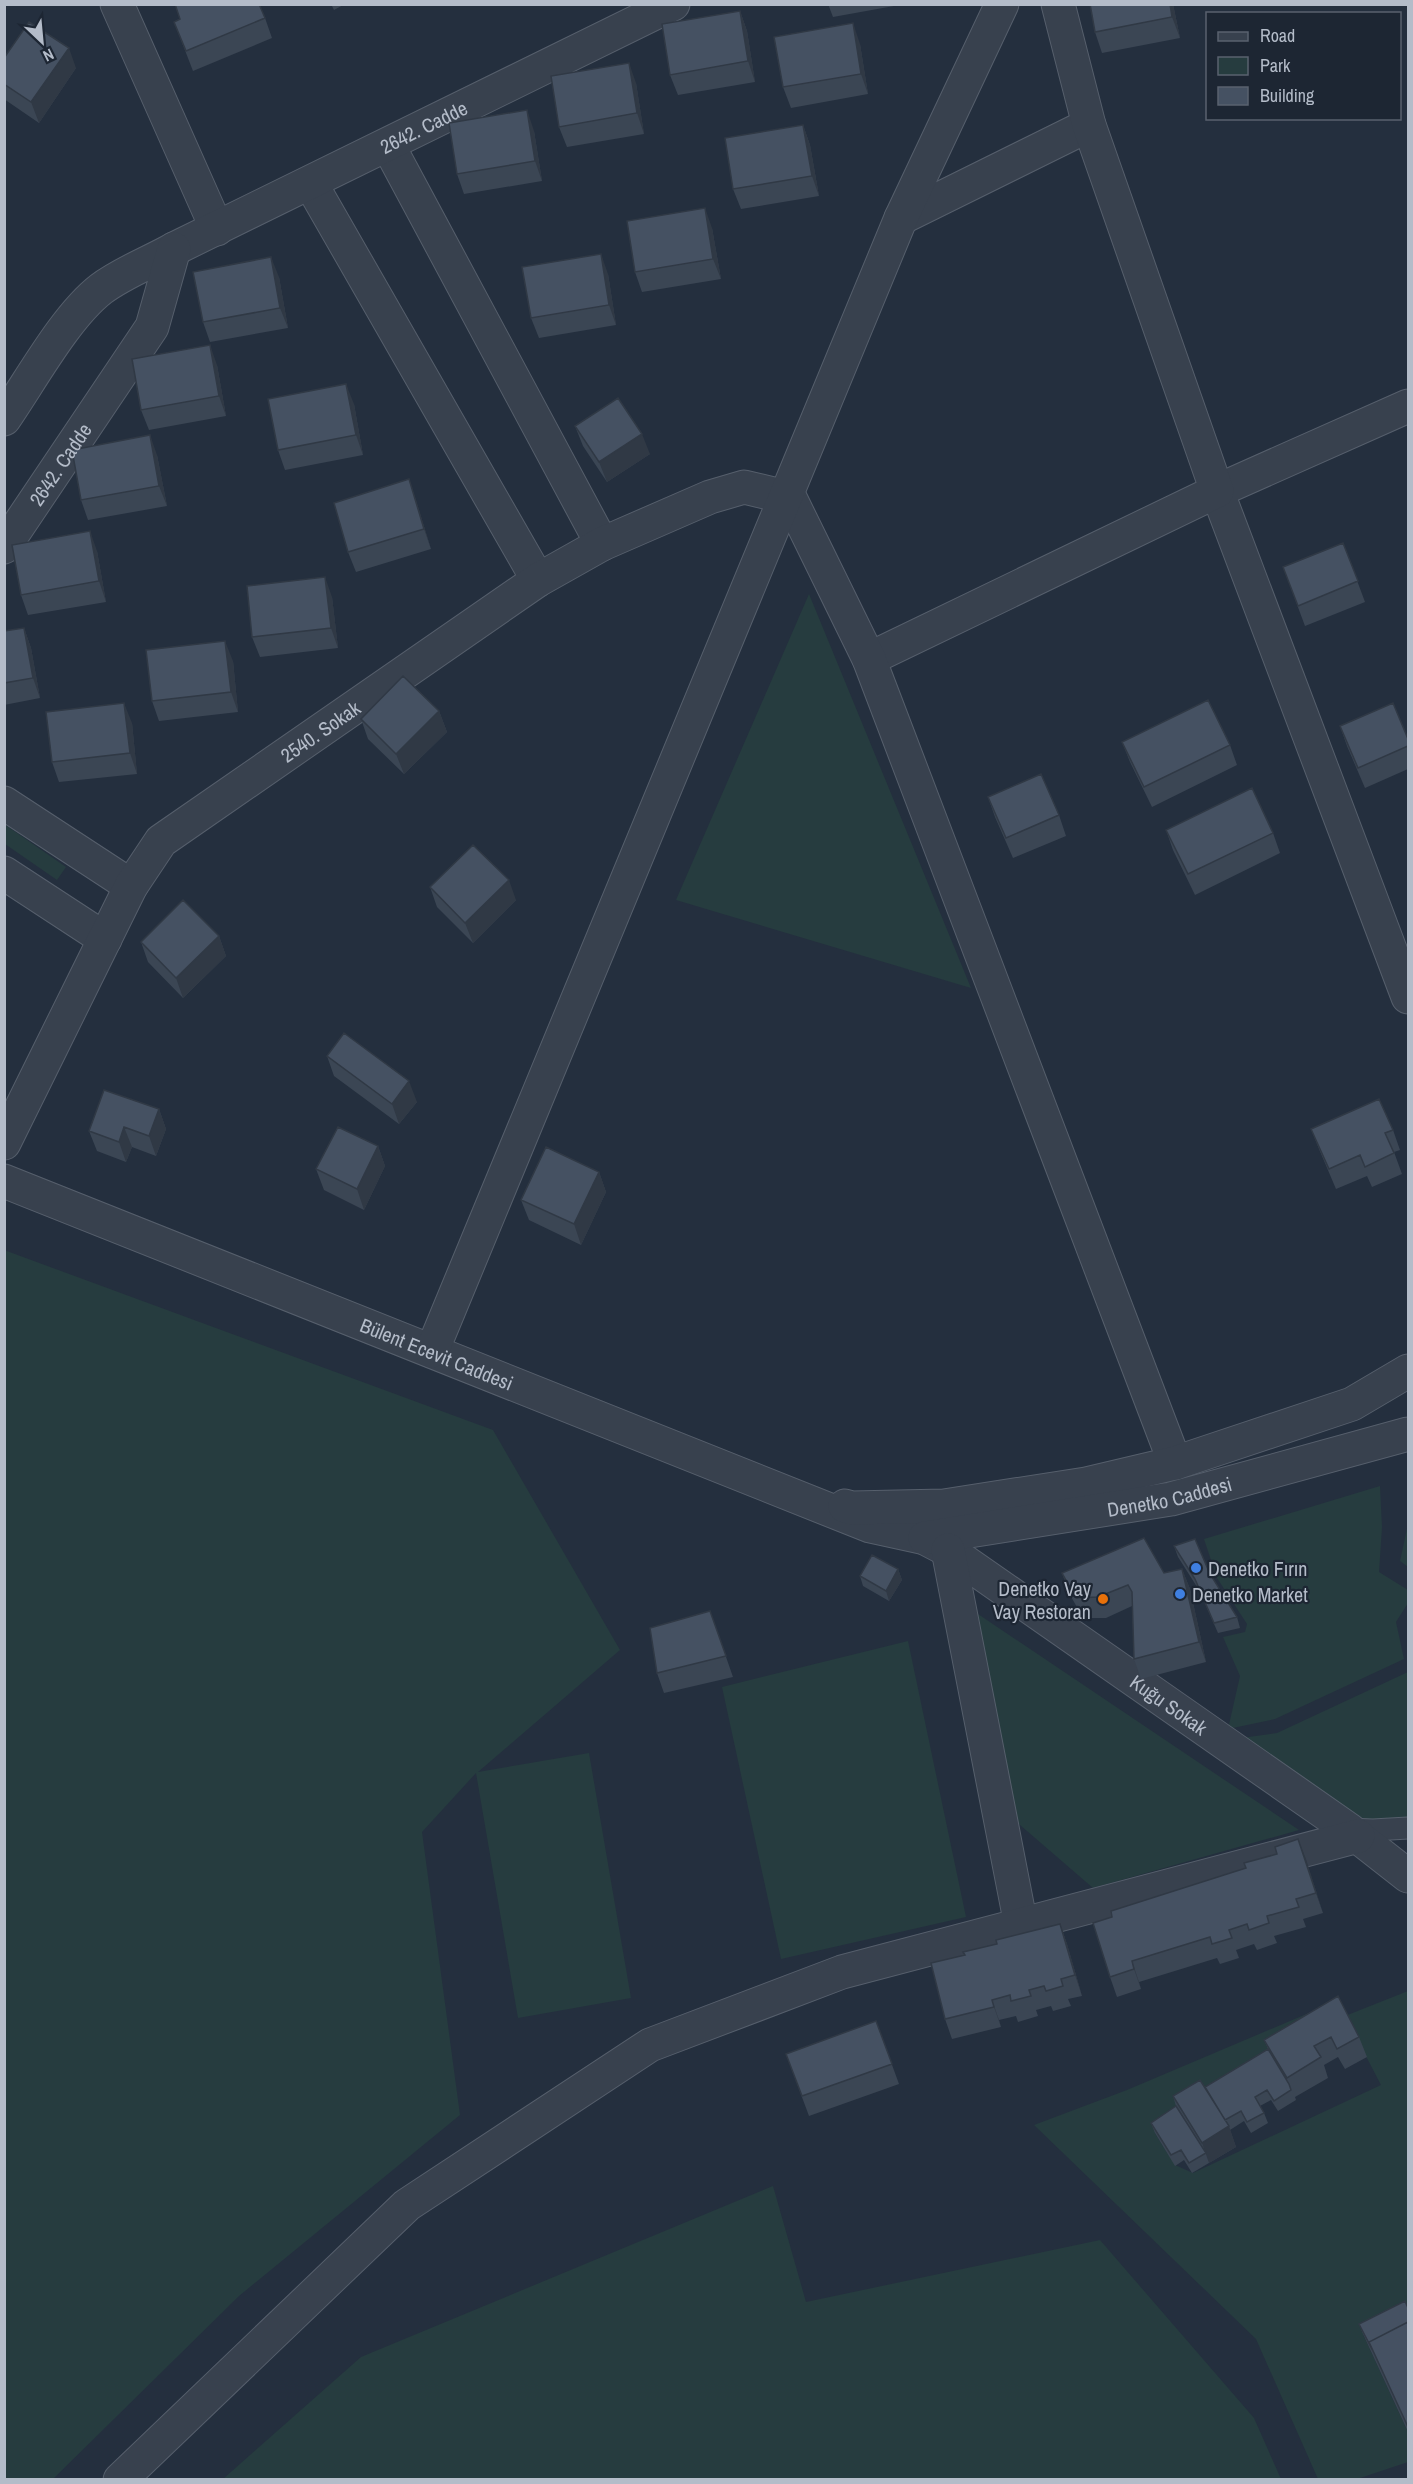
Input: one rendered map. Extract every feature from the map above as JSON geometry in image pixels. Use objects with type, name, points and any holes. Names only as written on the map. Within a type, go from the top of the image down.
[{"type":"street","points":[[117,4],[217,229]]},
{"type":"street","name":"2642. Cadde","points":[[4,419],[71,321],[87,301],[103,287],[174,249],[388,146],[672,4]]},
{"type":"street","points":[[432,1352],[902,218],[1002,4]]},
{"type":"street","points":[[1058,4],[1089,125],[1217,492],[1408,997]]},
{"type":"street","points":[[902,218],[1089,125]]},
{"type":"street","points":[[388,146],[603,544]]},
{"type":"street","points":[[311,183],[538,580]]},
{"type":"street","name":"2642. Cadde","points":[[4,547],[152,327],[174,249]]},
{"type":"street","points":[[869,658],[1217,492],[1408,406]]},
{"type":"street","name":"2540. Sokak","points":[[4,1143],[131,885],[161,841],[538,580],[603,544],[711,497],[744,487],[786,497]]},
{"type":"street","points":[[786,497],[791,500],[869,658],[1175,1463]]},
{"type":"street","points":[[4,803],[131,885]]},
{"type":"street","points":[[4,873],[105,939]]},
{"type":"street","name":"Bülent Ecevit Caddesi","points":[[4,1181],[870,1526],[936,1544]]},
{"type":"street","points":[[754,1480],[852,1508],[944,1506],[1086,1484],[1175,1463],[1352,1404],[1408,1371]]},
{"type":"street","name":"Denetko Caddesi","points":[[936,1544],[1171,1499],[1408,1434]]},
{"type":"street","points":[[936,1544],[1021,1925]]},
{"type":"street","name":"Kuğu Sokak","points":[[936,1544],[1353,1832],[1408,1876]]},
{"type":"street","points":[[120,2480],[407,2205],[651,2045],[842,1972],[1021,1925],[1353,1832]]},
{"type":"lane","points":[[1353,1832],[1408,1828]]},
{"type":"green space","points":[[809,594],[971,988],[676,900]]},
{"type":"green space","points":[[4,824],[66,867],[57,880],[5,844]]},
{"type":"green space","points":[[4,1250],[493,1430],[620,1650],[478,1772],[589,1753],[631,1998],[518,2018],[476,1773],[422,1832],[460,2115],[239,2296],[52,2480],[4,2479]]},
{"type":"green space","points":[[1380,1486],[1382,1527],[1379,1572],[1408,1590],[1408,1603],[1396,1622],[1404,1659],[1275,1719],[1228,1729],[1240,1676],[1223,1637],[1245,1632],[1247,1624],[1217,1578],[1204,1539]]},
{"type":"green space","points":[[1408,1524],[1408,1567],[1400,1561]]},
{"type":"green space","points":[[978,1614],[1299,1830],[1093,1888],[1012,1818]]},
{"type":"green space","points":[[908,1641],[966,1917],[781,1959],[722,1687]]},
{"type":"green space","points":[[1408,1672],[1408,1822],[1349,1824],[1227,1740],[1277,1733]]},
{"type":"green space","points":[[1408,1991],[1408,2311],[1363,2334],[1408,2432],[1408,2462],[1357,2479],[1318,2479],[1256,2339],[1034,2125],[1127,2090],[1337,2001],[1155,2133],[1175,2165],[1193,2173],[1381,2085],[1345,2016]]},
{"type":"green space","points":[[773,2186],[806,2302],[1100,2240],[1254,2418],[1281,2479],[223,2479],[361,2357]]},
{"type":"building","points":[[175,4],[259,4],[265,18],[186,51],[174,22],[180,19]]},
{"type":"building","points":[[1090,4],[1170,4],[1172,17],[1095,32]]},
{"type":"building","points":[[740,11],[748,61],[670,75],[662,24]]},
{"type":"building","points":[[29,22],[69,48],[31,102],[4,84],[4,58]]},
{"type":"building","points":[[853,23],[861,74],[783,87],[774,37]]},
{"type":"building","points":[[629,63],[637,113],[559,127],[551,76]]},
{"type":"building","points":[[527,110],[535,161],[457,174],[449,123]]},
{"type":"building","points":[[803,125],[812,176],[733,189],[725,138]]},
{"type":"building","points":[[705,208],[713,259],[635,272],[627,221]]},
{"type":"building","points":[[601,254],[609,305],[531,318],[522,267]]},
{"type":"building","points":[[271,257],[280,308],[203,322],[193,272]]},
{"type":"building","points":[[210,345],[219,396],[141,410],[132,359]]},
{"type":"building","points":[[346,384],[356,435],[278,450],[268,399]]},
{"type":"building","points":[[618,398],[642,434],[599,462],[575,426]]},
{"type":"building","points":[[150,435],[159,486],[81,500],[72,450]]},
{"type":"building","points":[[409,479],[424,529],[348,552],[334,503]]},
{"type":"building","points":[[90,531],[99,581],[21,595],[12,545]]},
{"type":"building","points":[[1343,543],[1358,581],[1298,606],[1283,567]]},
{"type":"building","points":[[325,577],[331,628],[252,637],[247,586]]},
{"type":"building","points":[[24,628],[33,678],[4,683],[4,631]]},
{"type":"building","points":[[225,641],[231,692],[152,701],[146,650]]},
{"type":"building","points":[[403,676],[439,711],[396,754],[361,719]]},
{"type":"building","points":[[1208,700],[1230,745],[1144,787],[1122,742]]},
{"type":"building","points":[[124,703],[130,753],[52,762],[46,712]]},
{"type":"building","points":[[1393,703],[1408,739],[1408,746],[1358,768],[1340,726]]},
{"type":"building","points":[[1041,774],[1059,815],[1006,838],[988,797]]},
{"type":"building","points":[[1252,788],[1273,833],[1188,874],[1166,830]]},
{"type":"building","points":[[473,845],[509,880],[465,923],[430,887]]},
{"type":"building","points":[[183,900],[219,936],[176,978],[141,942]]},
{"type":"building","points":[[344,1033],[409,1081],[392,1104],[327,1056]]},
{"type":"building","points":[[104,1090],[159,1109],[149,1136],[124,1127],[119,1142],[89,1131]]},
{"type":"building","points":[[1379,1099],[1393,1130],[1385,1133],[1394,1153],[1365,1167],[1360,1155],[1329,1169],[1311,1129]]},
{"type":"building","points":[[338,1127],[378,1146],[357,1189],[316,1169]]},
{"type":"building","points":[[546,1147],[599,1172],[574,1224],[521,1200]]},
{"type":"building","points":[[1144,1538],[1164,1573],[1182,1569],[1199,1642],[1134,1659],[1132,1592],[1128,1585],[1098,1597],[1076,1598],[1062,1573]]},
{"type":"building","points":[[1195,1539],[1210,1574],[1237,1617],[1214,1623],[1195,1579],[1174,1546]]},
{"type":"building","points":[[872,1555],[898,1569],[886,1591],[860,1576]]},
{"type":"building","points":[[710,1611],[726,1656],[657,1673],[650,1628]]},
{"type":"building","points":[[1298,1839],[1316,1893],[1296,1899],[1299,1907],[1267,1916],[1269,1923],[1249,1930],[1247,1924],[1229,1930],[1232,1938],[1212,1944],[1210,1937],[1132,1961],[1134,1969],[1110,1977],[1093,1923],[1112,1917],[1111,1911],[1246,1868],[1244,1863],[1277,1854],[1275,1847]]},
{"type":"building","points":[[1060,1924],[1075,1975],[1061,1979],[1063,1986],[1046,1991],[1044,1986],[1029,1990],[1031,1996],[1011,2001],[1010,1995],[992,2000],[994,2007],[945,2019],[931,1963],[997,1944],[996,1940]]},
{"type":"building","points":[[1338,1996],[1359,2037],[1337,2049],[1331,2037],[1314,2046],[1321,2057],[1287,2078],[1264,2040]]},
{"type":"building","points":[[876,2021],[892,2064],[802,2096],[786,2054]]},
{"type":"building","points":[[1268,2049],[1291,2090],[1274,2101],[1267,2090],[1255,2097],[1264,2113],[1247,2122],[1241,2111],[1225,2120],[1205,2087]]},
{"type":"building","points":[[1200,2080],[1229,2126],[1202,2143],[1173,2096]]},
{"type":"building","points":[[1176,2106],[1206,2153],[1189,2163],[1181,2150],[1171,2155],[1151,2123]]},
{"type":"building","points":[[1405,2301],[1408,2308],[1408,2322],[1369,2342],[1373,2351],[1359,2324]]},
{"type":"building","points":[[1408,2322],[1408,2427],[1369,2342]]},
{"type":"place","name":"Denetko Fırın","points":[[1196,1568]]},
{"type":"place","name":"Denetko Market","points":[[1180,1594]]},
{"type":"place","name":"Denetko Vay Vay Restoran","points":[[1103,1599]]}]
